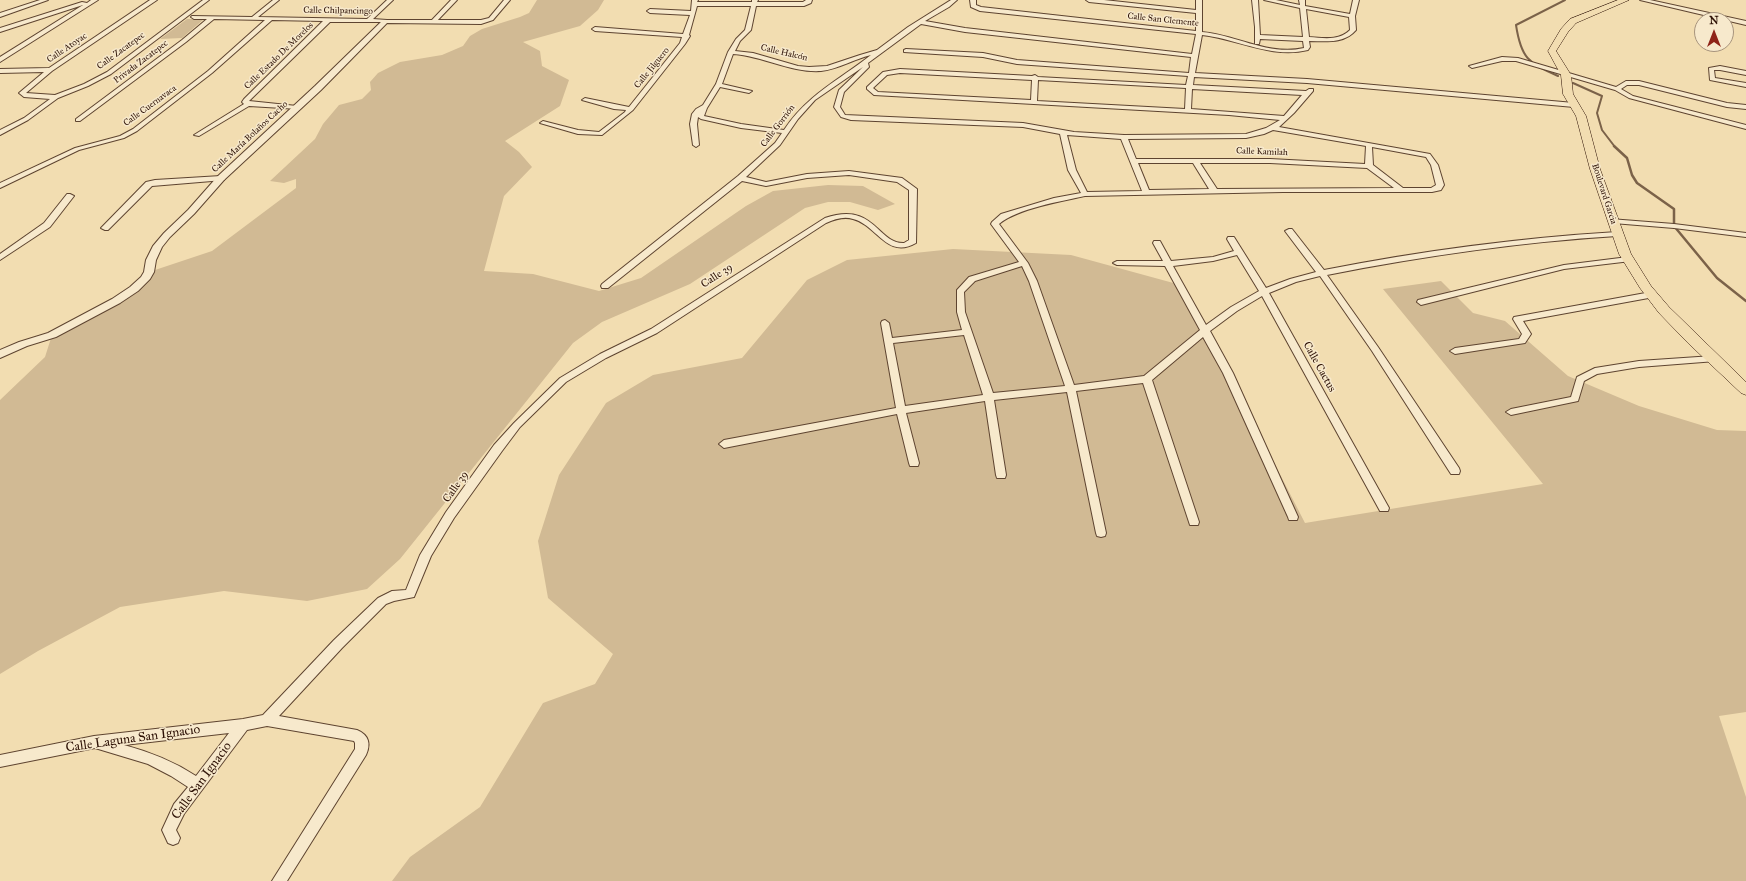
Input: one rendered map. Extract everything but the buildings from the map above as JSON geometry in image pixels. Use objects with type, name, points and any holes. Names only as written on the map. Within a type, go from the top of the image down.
[{"type":"main road","name":"Boulevard Garcia","points":[[1625,0],[1578,18],[1564,31],[1552,51],[1566,75],[1568,94],[1581,116],[1595,169],[1617,234],[1628,259],[1652,295],[1693,340],[1746,390]]},
{"type":"street","points":[[0,15],[45,0]]},
{"type":"street","points":[[0,30],[91,0]]},
{"type":"street","points":[[0,60],[95,0]]},
{"type":"street","name":"Calle Atoyac","points":[[56,97],[24,95],[22,93],[50,70],[154,0]]},
{"type":"street","name":"Calle Zacatepec","points":[[0,133],[26,119],[56,97],[86,85],[109,73],[206,0]]},
{"type":"street","name":"Calle Chilpancingo","points":[[214,0],[194,17],[481,22],[491,18],[507,0]]},
{"type":"street","points":[[252,19],[276,0]]},
{"type":"street","points":[[368,21],[390,0]]},
{"type":"street","points":[[433,22],[454,0]]},
{"type":"street","name":"Calle Gorrión","points":[[605,286],[741,178],[778,144],[804,107],[813,99],[865,63],[919,22],[947,6],[954,0]]},
{"type":"street","name":"Calle San Clemente","points":[[974,0],[973,6],[980,10],[1199,33],[1224,37],[1268,50],[1303,50],[1307,47],[1307,38]]},
{"type":"street","points":[[1089,0],[1198,12]]},
{"type":"street","points":[[1188,111],[1189,87],[1199,33],[1199,0]]},
{"type":"street","points":[[1255,0],[1258,26],[1257,47]]},
{"type":"street","points":[[1266,0],[1302,3],[1352,16]]},
{"type":"street","points":[[1258,37],[1334,40],[1346,37],[1353,30],[1352,16],[1356,0]]},
{"type":"street","points":[[1642,0],[1746,23]]},
{"type":"street","points":[[695,2],[808,2]]},
{"type":"street","name":"Calle Jilguero","points":[[543,123],[592,134],[600,134],[631,109],[670,60],[687,36],[695,2]]},
{"type":"street","points":[[755,2],[748,30],[738,40],[731,52],[718,85],[701,116],[703,118],[741,126],[786,132]]},
{"type":"street","points":[[1302,3],[1307,38]]},
{"type":"street","points":[[650,11],[693,13]]},
{"type":"street","name":"Privada Zacatepec","points":[[78,120],[212,18]]},
{"type":"street","name":"Calle Cuernavaca","points":[[0,186],[77,149],[122,137],[135,130],[210,72],[270,19]]},
{"type":"street","name":"Calle Estado De Morelos","points":[[248,104],[245,102],[246,100],[328,20]]},
{"type":"street","name":"Calle María Bolaños Cacho","points":[[0,354],[23,344],[52,335],[116,301],[134,289],[145,279],[149,272],[151,260],[158,246],[167,235],[192,212],[221,178],[297,108],[385,21]]},
{"type":"street","points":[[919,22],[965,30],[1195,56]]},
{"type":"street","points":[[595,29],[687,36]]},
{"type":"street","points":[[906,51],[983,55],[1017,62],[1124,71],[1322,82],[1574,105]]},
{"type":"street","name":"Calle Halcón","points":[[731,52],[746,53],[798,67],[820,69],[837,65],[859,56],[879,52]]},
{"type":"street","points":[[1472,66],[1502,59],[1516,59],[1617,89],[1631,97],[1746,127]]},
{"type":"street","points":[[865,63],[866,67],[863,71],[841,91],[837,107],[843,116],[851,118],[1023,125],[1074,134],[1124,137],[1246,136],[1261,134],[1273,128],[1285,118],[1307,93],[1322,82]]},
{"type":"street","points":[[1746,73],[1720,68],[1711,68],[1712,79],[1746,85]]},
{"type":"street","points":[[0,71],[50,70]]},
{"type":"street","points":[[1285,118],[1188,111],[876,94],[869,88],[885,73],[900,71],[1035,77],[1307,93]]},
{"type":"street","points":[[1034,102],[1035,77]]},
{"type":"street","points":[[1617,89],[1626,83],[1639,83],[1727,104],[1746,107]]},
{"type":"street","points":[[718,85],[749,91]]},
{"type":"street","points":[[585,100],[614,107],[631,109]]},
{"type":"street","points":[[197,135],[248,104],[297,108]]},
{"type":"street","points":[[696,145],[694,117],[698,109],[706,105]]},
{"type":"street","points":[[1101,533],[1071,388],[1033,281],[1024,263],[995,224],[1004,216],[1057,200],[1085,194],[1214,191],[1432,190],[1438,188],[1440,185],[1431,157],[1423,153],[1273,128]]},
{"type":"street","points":[[1063,131],[1072,170],[1085,194]]},
{"type":"street","points":[[1124,137],[1146,192]]},
{"type":"street","points":[[1369,144],[1368,166],[1400,189]]},
{"type":"street","name":"Calle Kamilah","points":[[1133,161],[1270,161],[1368,166]]},
{"type":"street","points":[[1195,161],[1214,191]]},
{"type":"street","name":"Calle 39","points":[[267,720],[338,644],[382,601],[392,596],[410,594],[426,555],[450,515],[516,425],[563,380],[603,356],[654,330],[823,221],[834,216],[843,215],[868,222],[895,245],[909,245],[913,241],[913,189],[899,180],[849,173],[827,174],[766,184],[741,178]]},
{"type":"street","points":[[105,228],[149,184],[155,182],[221,178]]},
{"type":"street","points":[[0,258],[47,225],[70,196]]},
{"type":"street","points":[[1613,221],[1674,226],[1746,235]]},
{"type":"street","points":[[1289,231],[1322,273],[1377,349],[1455,471]]},
{"type":"street","points":[[724,444],[901,410],[989,397],[1114,384],[1146,379],[1230,310],[1264,292],[1322,273],[1448,251],[1529,241],[1617,234]]},
{"type":"street","name":"Calle Cactus","points":[[1231,239],[1264,292],[1384,508]]},
{"type":"street","points":[[1157,244],[1204,332],[1228,373],[1293,517]]},
{"type":"street","points":[[1117,263],[1168,264],[1213,259],[1239,252]]},
{"type":"street","points":[[1421,302],[1564,267],[1628,259]]},
{"type":"street","points":[[1000,475],[989,397],[961,312],[960,292],[972,279],[1024,263]]},
{"type":"street","points":[[1455,351],[1522,341],[1527,334],[1517,319],[1652,295]]},
{"type":"street","points":[[885,323],[901,410],[914,463]]},
{"type":"street","points":[[889,341],[968,332]]},
{"type":"street","points":[[1511,412],[1576,399],[1580,379],[1595,371],[1639,364],[1713,359]]},
{"type":"street","points":[[1146,379],[1194,522]]},
{"type":"street","points":[[267,720],[357,736],[362,740],[361,750],[279,881]]},
{"type":"street","name":"Calle Laguna San Ignacio","points":[[0,761],[94,742],[243,725],[267,720]]},
{"type":"street","name":"Calle San Ignacio","points":[[173,838],[169,830],[179,809],[243,725]]},
{"type":"street","points":[[94,742],[150,758],[176,771],[198,786]]},
{"type":"shaded area","points":[[537,0],[604,0],[598,10],[580,26],[523,42],[540,51],[542,66],[569,80],[560,106],[505,141],[519,152],[532,167],[504,196],[484,271],[533,274],[599,291],[641,278],[746,206],[773,191],[828,185],[863,186],[895,204],[878,210],[850,202],[828,202],[805,208],[690,284],[602,322],[573,343],[400,559],[367,589],[307,601],[224,591],[120,607],[38,651],[0,674],[0,400],[45,357],[52,335],[116,301],[149,272],[212,251],[296,188],[296,179],[284,183],[270,181],[315,139],[323,124],[339,105],[362,99],[371,90],[370,82],[378,73],[400,62],[442,55],[463,46],[470,36],[482,29],[529,13]]},
{"type":"shaded area","points":[[187,19],[204,19],[182,38],[160,39]]},
{"type":"shaded area","points":[[953,249],[1071,255],[1177,284],[1194,307],[1305,523],[1543,484],[1383,289],[1441,281],[1473,313],[1505,321],[1568,376],[1639,406],[1717,430],[1746,431],[1746,712],[1719,716],[1746,797],[1746,881],[392,881],[410,857],[480,807],[543,703],[595,684],[613,654],[548,598],[538,541],[559,475],[606,403],[653,375],[742,358],[807,280],[847,260]]},
{"type":"waterway","points":[[1558,76],[1539,67],[1528,58],[1520,45],[1516,25],[1565,0]]},
{"type":"waterway","points":[[1573,83],[1602,96],[1597,113],[1602,130],[1615,147]]},
{"type":"waterway","points":[[1615,147],[1627,158],[1632,175],[1637,183],[1674,209],[1674,226],[1717,278],[1746,301]]}]
